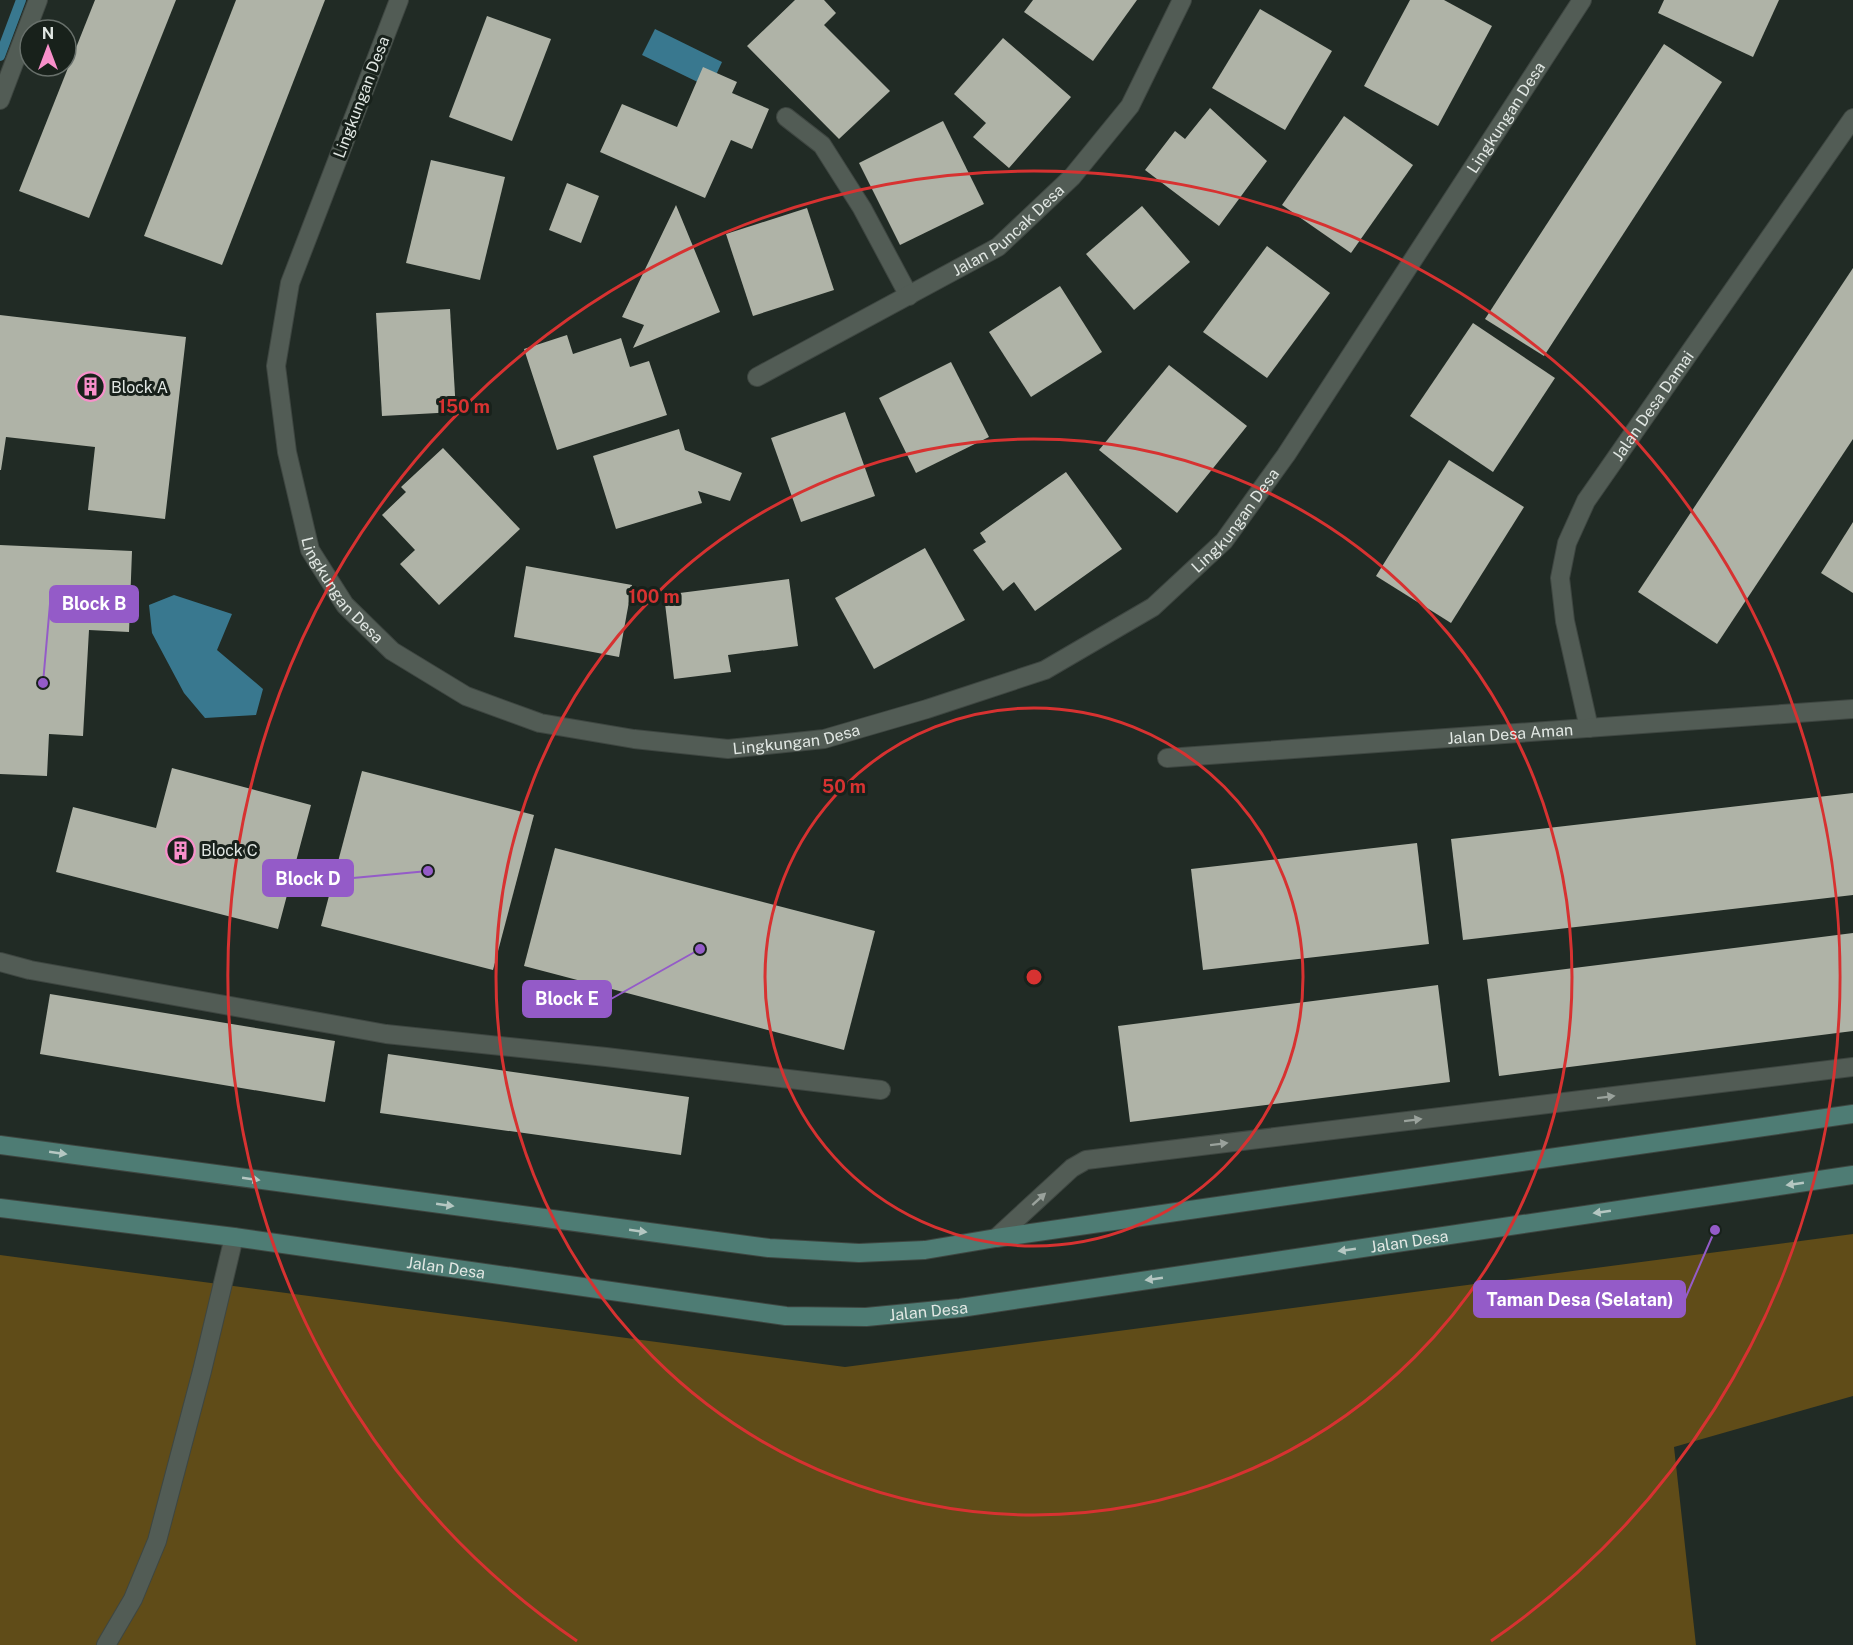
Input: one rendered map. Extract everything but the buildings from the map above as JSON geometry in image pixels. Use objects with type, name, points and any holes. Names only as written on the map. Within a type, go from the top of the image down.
[{"type":"main road","points":[[0,1145],[769,1248],[858,1253],[925,1250],[1853,1114]]},
{"type":"main road","name":"Jalan Desa","points":[[0,1208],[234,1237],[786,1316],[866,1317],[960,1308],[1853,1175]]},
{"type":"street","points":[[0,100],[38,0]]},
{"type":"street","name":"Lingkungan Desa","points":[[399,0],[290,283],[276,366],[286,452],[310,550],[345,605],[392,651],[466,696],[540,723],[634,739],[728,749],[824,739],[927,710],[1045,670],[1153,607],[1224,541],[1279,465],[1582,0]]},
{"type":"street","name":"Jalan Puncak Desa","points":[[757,377],[998,247],[1072,177],[1130,106],[1182,0]]},
{"type":"street","points":[[786,117],[822,145],[862,208],[909,296]]},
{"type":"street","name":"Jalan Desa Damai","points":[[1589,728],[1565,621],[1560,578],[1567,543],[1586,501],[1853,118]]},
{"type":"street","name":"Jalan Desa Aman","points":[[1167,758],[1853,709]]},
{"type":"street","points":[[0,962],[30,970],[386,1034],[606,1057],[881,1090]]},
{"type":"street","points":[[996,1238],[1072,1168],[1086,1160],[1853,1067]]},
{"type":"street","points":[[106,1645],[133,1599],[157,1541],[202,1371],[234,1237]]},
{"type":"shaded area","points":[[1853,1234],[1853,1396],[1674,1447],[1696,1645],[0,1645],[0,1255],[845,1367]]},
{"type":"water","points":[[655,29],[722,62],[710,88],[642,55]]},
{"type":"water","points":[[174,595],[232,614],[217,650],[263,689],[256,715],[205,718],[184,693],[152,633],[149,605]]},
{"type":"waterway","points":[[0,56],[21,0]]},
{"type":"place","name":"Block A","points":[[90,387]]},
{"type":"place","name":"Block B","points":[[43,683]]},
{"type":"place","name":"Block C","points":[[180,850]]},
{"type":"place","name":"Block D","points":[[428,871]]},
{"type":"place","name":"Block E","points":[[700,949]]},
{"type":"place","name":"Taman Desa (Selatan)","points":[[1715,1230]]}]
